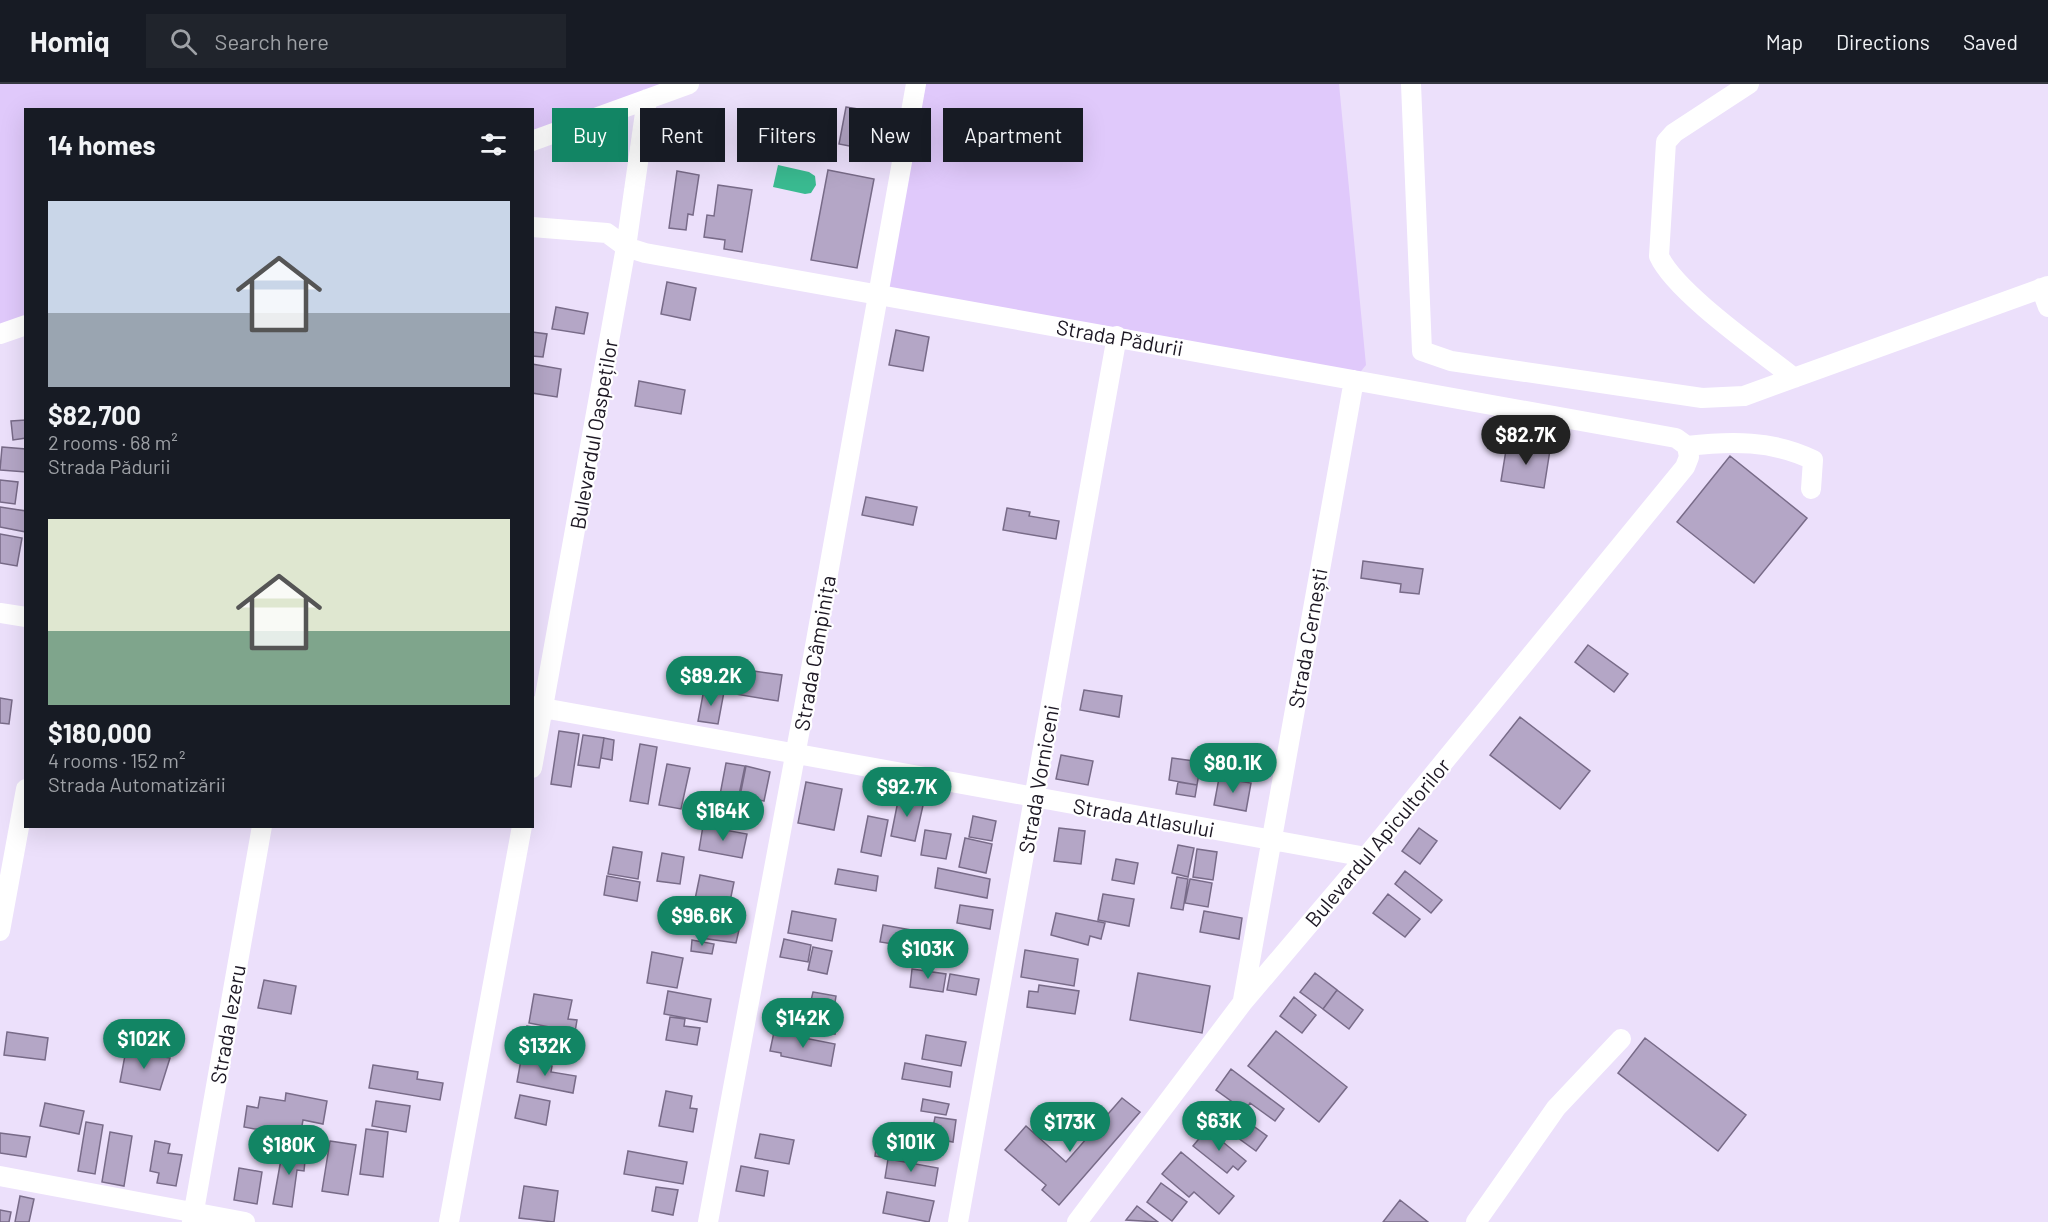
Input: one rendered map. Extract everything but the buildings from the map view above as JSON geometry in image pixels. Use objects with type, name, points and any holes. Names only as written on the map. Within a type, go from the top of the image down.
[{"type":"street","points":[[534,140],[689,84]]},
{"type":"street","name":"Strada Câmpinița","points":[[708,1222],[796,754],[916,84]]},
{"type":"street","points":[[1411,84],[1422,351],[1451,361],[1702,398],[1744,396],[2046,294]]},
{"type":"street","points":[[1749,84],[1674,133],[1666,142],[1659,256],[1666,270],[1690,293],[1794,378]]},
{"type":"street","name":"Bulevardul Oaspeților","points":[[534,748],[538,707],[626,247],[647,99]]},
{"type":"street","name":"Strada Pădurii","points":[[534,226],[607,233],[626,247],[645,253],[1676,438],[1687,446]]},
{"type":"street","points":[[0,334],[24,326]]},
{"type":"street","name":"Strada Vorniceni","points":[[958,1222],[1117,336]]},
{"type":"street","name":"Strada Cernești","points":[[1243,1002],[1354,380]]},
{"type":"street","points":[[1687,446],[1724,441],[1750,442],[1801,454],[1813,460],[1811,489]]},
{"type":"street","name":"Bulevardul Apicultorilor","points":[[1077,1222],[1243,1002],[1366,857],[1685,467],[1689,458],[1687,446]]},
{"type":"street","points":[[0,613],[24,617]]},
{"type":"street","name":"Strada Atlasului","points":[[538,707],[1366,857]]},
{"type":"street","points":[[0,931],[24,800]]},
{"type":"street","name":"Strada Iezeru","points":[[193,1218],[262,828]]},
{"type":"street","points":[[449,1222],[522,828]]},
{"type":"street","points":[[1476,1222],[1556,1108],[1620,1039]]},
{"type":"street","points":[[0,1176],[193,1218],[245,1222]]},
{"type":"shaded area","points":[[0,84],[689,84],[623,108],[552,108],[552,134],[534,141],[534,108],[24,108],[24,325],[0,334]]},
{"type":"shaded area","points":[[916,84],[1339,84],[1366,365],[1354,380],[878,294],[902,162],[931,162],[931,108],[912,108]]},
{"type":"shaded area","points":[[778,165],[809,172],[815,176],[816,185],[811,193],[805,194],[773,187]]}]
